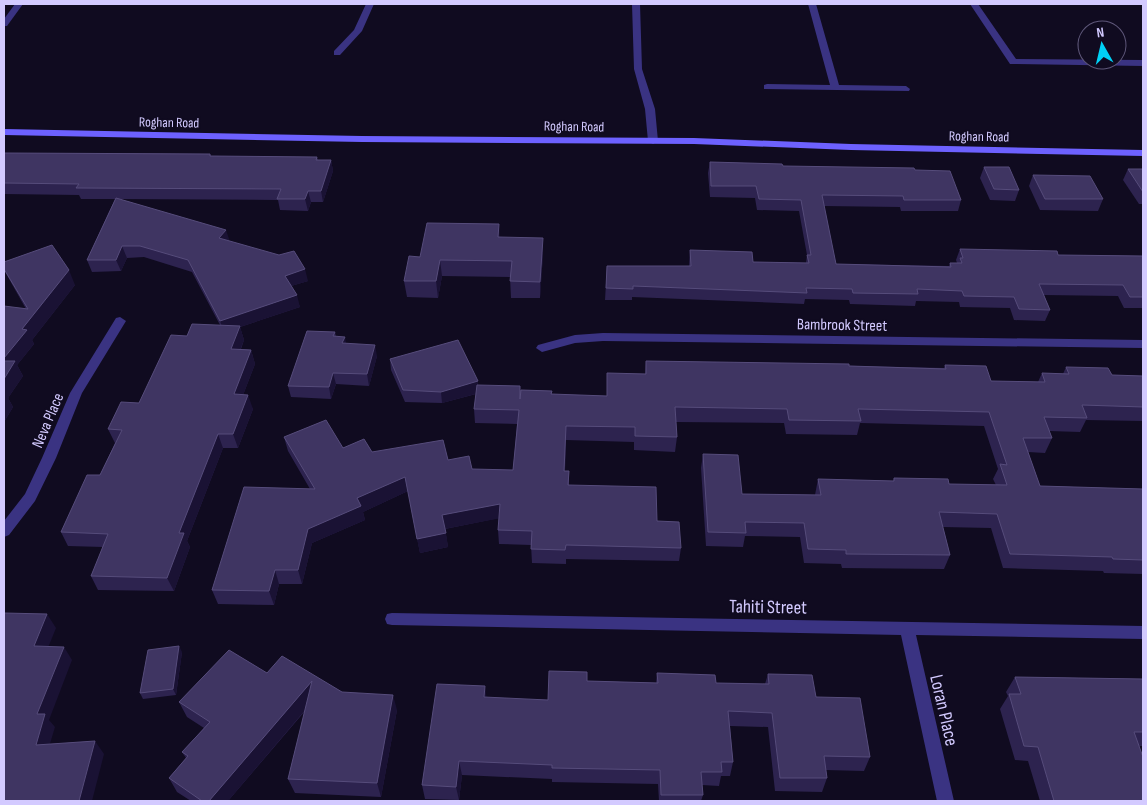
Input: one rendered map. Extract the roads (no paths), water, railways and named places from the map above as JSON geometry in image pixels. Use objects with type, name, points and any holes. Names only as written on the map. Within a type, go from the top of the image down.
[{"type":"main road","name":"Roghan Road","points":[[4,132],[371,140],[653,141],[851,147],[1143,152]]},
{"type":"street","points":[[4,24],[19,4]]},
{"type":"street","points":[[337,53],[358,31],[370,4]]},
{"type":"street","points":[[636,4],[638,69],[650,110],[653,141]]},
{"type":"street","points":[[812,4],[835,88]]},
{"type":"street","points":[[974,4],[1013,62],[1143,64]]},
{"type":"street","points":[[767,87],[906,89]]},
{"type":"street","name":"Neva Place","points":[[4,531],[30,497],[76,393],[120,321]]},
{"type":"street","name":"Bambrook Street","points":[[542,348],[575,339],[603,337],[1143,344]]},
{"type":"street","name":"Tahiti Street","points":[[392,619],[1143,633]]},
{"type":"street","name":"Loran Place","points":[[907,628],[945,801]]}]
